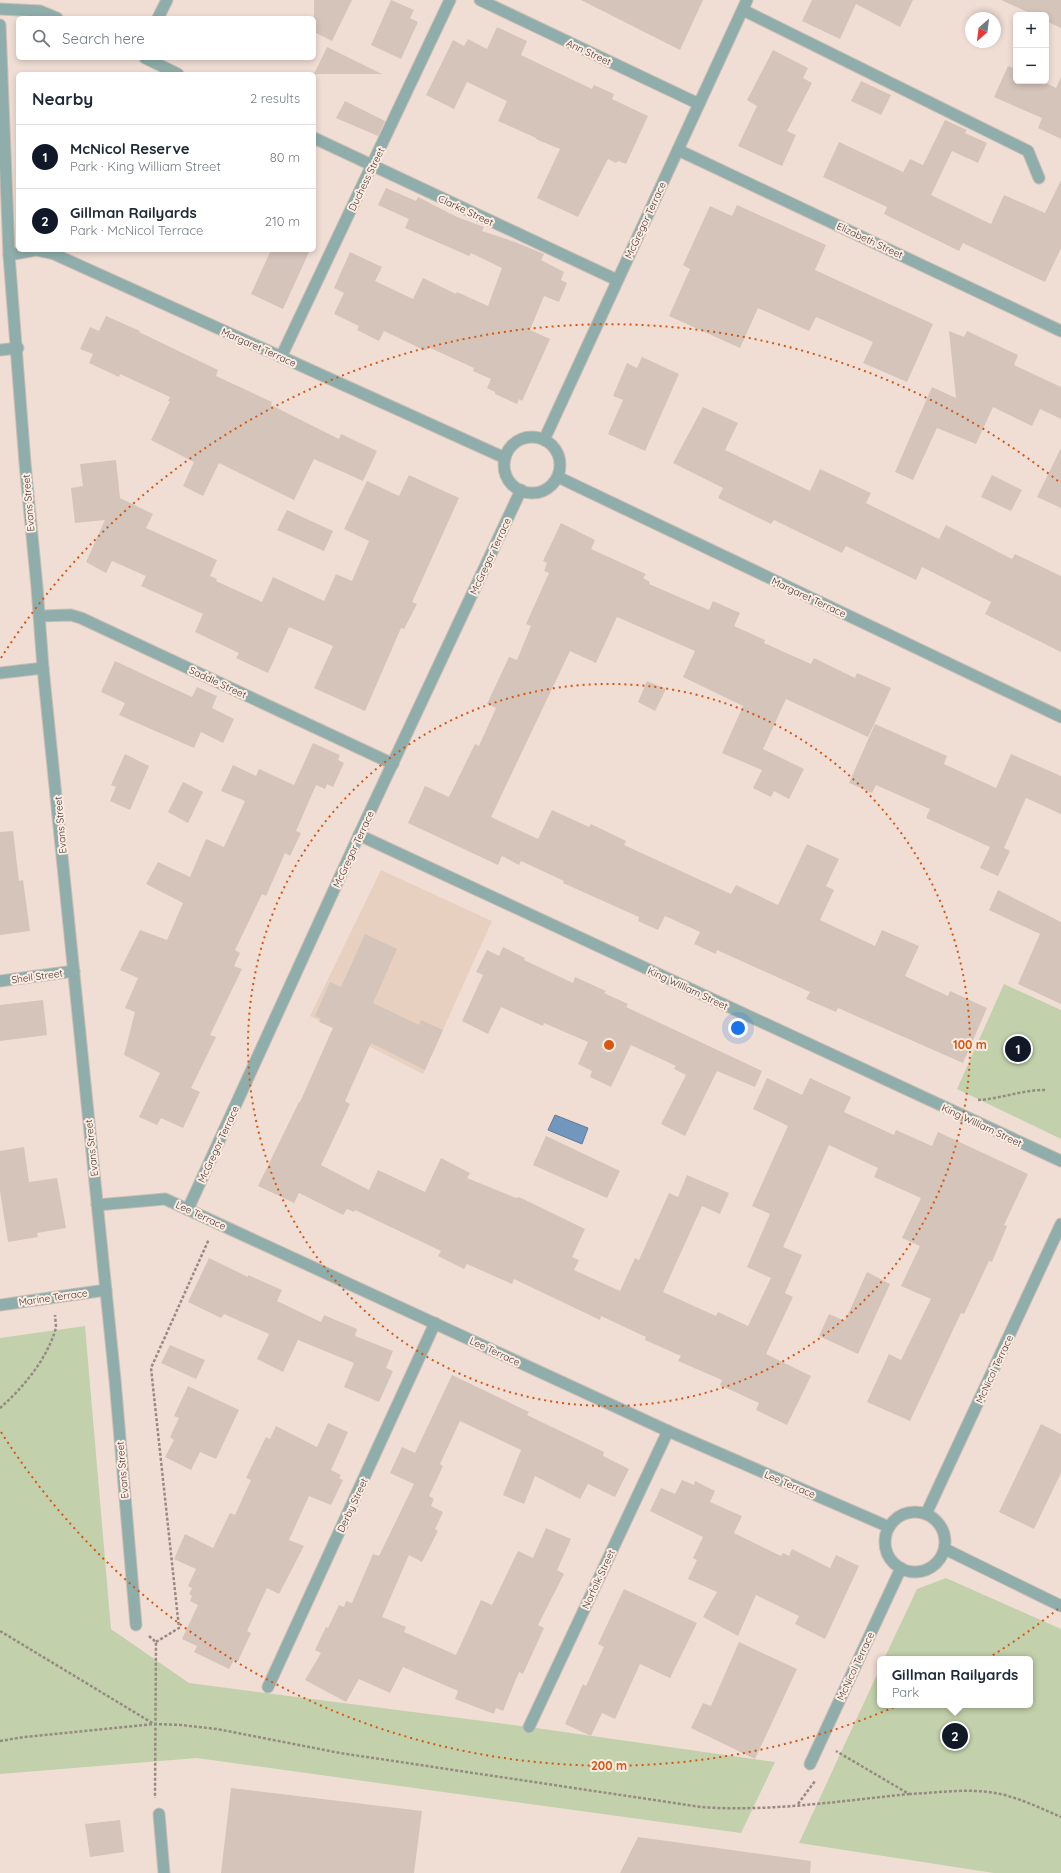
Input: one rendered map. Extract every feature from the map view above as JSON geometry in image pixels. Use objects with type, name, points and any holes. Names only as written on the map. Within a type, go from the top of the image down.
[{"type":"street","points":[[159,16],[167,0]]},
{"type":"street","name":"Duchess Street","points":[[281,357],[450,0]]},
{"type":"street","name":"Ann Street","points":[[480,0],[699,104]]},
{"type":"street","points":[[745,5],[1028,151],[1040,178]]},
{"type":"street","name":"McGregor Terrace","points":[[544,440],[745,5]]},
{"type":"street","points":[[0,9],[40,11],[51,16]]},
{"type":"street","name":"Evans Street","points":[[0,25],[3,155],[18,348],[25,470],[40,616],[43,668],[106,1290],[136,1625]]},
{"type":"street","points":[[149,60],[174,72]]},
{"type":"street","name":"Clarke Street","points":[[316,139],[618,280]]},
{"type":"street","name":"Elizabeth Street","points":[[678,150],[1061,330]]},
{"type":"street","name":"Margaret Terrace","points":[[10,255],[26,252]]},
{"type":"street","name":"Margaret Terrace","points":[[45,252],[54,254],[505,458]]},
{"type":"street","points":[[0,350],[18,348]]},
{"type":"street","points":[[534,437],[544,440],[557,451],[560,468],[558,477],[553,484],[538,492],[521,490],[513,485],[507,477],[504,468],[505,458],[509,449],[516,442],[525,438],[534,437]]},
{"type":"street","name":"Margaret Terrace","points":[[558,477],[1061,717]]},
{"type":"street","name":"McGregor Terrace","points":[[188,1209],[359,835],[521,490]]},
{"type":"street","name":"Saddle Street","points":[[40,616],[71,615],[80,618],[393,764]]},
{"type":"street","points":[[0,673],[43,668]]},
{"type":"street","name":"King William Street","points":[[359,835],[1061,1161]]},
{"type":"street","name":"Shell Street","points":[[0,981],[74,971]]},
{"type":"street","name":"Lee Terrace","points":[[97,1206],[165,1199],[668,1431],[889,1527]]},
{"type":"street","name":"McNicol Terrace","points":[[926,1514],[1061,1224]]},
{"type":"street","name":"Marine Terrace","points":[[0,1304],[106,1290]]},
{"type":"street","name":"Derby Street","points":[[268,1687],[435,1323]]},
{"type":"street","name":"Norfolk Street","points":[[528,1727],[668,1431]]},
{"type":"street","points":[[918,1512],[926,1514],[940,1525],[946,1541],[945,1549],[941,1558],[928,1570],[909,1572],[901,1568],[888,1554],[886,1545],[889,1527],[894,1521],[905,1514],[918,1512]]},
{"type":"street","points":[[945,1549],[1061,1606]]},
{"type":"street","name":"McNicol Terrace","points":[[810,1764],[901,1568]]},
{"type":"street","points":[[158,1814],[164,1873]]},
{"type":"path","points":[[978,1100],[991,1100],[1038,1089],[1047,1090]]},
{"type":"path","points":[[158,1814],[155,1797],[154,1724],[156,1642],[179,1628],[152,1368],[203,1248],[217,1223]]},
{"type":"path","points":[[0,1408],[16,1393],[35,1369],[56,1330],[54,1297]]},
{"type":"path","points":[[0,1631],[154,1724]]},
{"type":"path","points":[[0,1741],[24,1737],[154,1724],[216,1729],[340,1753],[701,1807],[733,1809],[769,1808],[909,1794],[994,1792],[1016,1798],[1061,1817]]},
{"type":"path","points":[[820,1742],[909,1794]]},
{"type":"shaded area","points":[[381,870],[492,921],[423,1074],[310,1016]]},
{"type":"green space","points":[[1004,984],[1061,1010],[1061,1139],[957,1089]]},
{"type":"green space","points":[[85,1326],[111,1629],[189,1683],[529,1727],[775,1762],[741,1833],[197,1758],[0,1774],[0,1338]]},
{"type":"green space","points":[[946,1578],[1061,1629],[1061,1873],[994,1873],[799,1843],[877,1674],[877,1708],[1033,1708],[1033,1656],[885,1656],[917,1589]]},
{"type":"water","points":[[555,1115],[588,1128],[582,1144],[548,1130]]},
{"type":"building","points":[[314,0],[352,0],[332,41],[316,33],[316,16],[314,16]]},
{"type":"building","points":[[391,0],[414,10],[410,18],[418,22],[401,59],[371,45]]},
{"type":"building","points":[[581,0],[703,0],[680,50]]},
{"type":"building","points":[[812,0],[913,0],[900,27],[856,4],[840,39],[802,21]]},
{"type":"building","points":[[1001,0],[1061,0],[1061,28],[1049,22],[1049,12],[1027,12]]},
{"type":"building","points":[[497,27],[527,41],[521,55],[592,89],[594,85],[614,94],[612,99],[648,116],[626,164],[618,161],[616,163],[608,159],[578,217],[537,198],[560,149],[498,121],[507,101],[467,82],[454,109],[426,95],[453,40],[464,46],[468,39],[487,49]]},
{"type":"building","points":[[327,47],[382,74],[316,74],[315,72]]},
{"type":"building","points":[[773,50],[808,68],[803,78],[812,83],[787,131],[796,135],[782,166],[738,146],[757,106],[747,100]]},
{"type":"building","points":[[1008,66],[1013,68],[1013,84],[1048,84],[1056,88],[1061,77],[1061,139],[1038,128],[1042,118],[994,97]]},
{"type":"building","points":[[861,81],[891,95],[881,115],[851,101]]},
{"type":"building","points":[[345,101],[385,121],[378,136],[336,118]]},
{"type":"building","points":[[945,120],[967,130],[965,133],[987,143],[978,163],[952,151],[931,195],[991,224],[1004,195],[1045,213],[1061,180],[1061,248],[1045,282],[963,243],[959,251],[884,214],[887,207],[823,177],[839,142],[903,172],[910,159],[923,165]]},
{"type":"building","points":[[386,188],[416,201],[418,197],[457,217],[484,227],[482,231],[544,254],[541,260],[564,272],[561,280],[567,283],[559,302],[544,296],[530,330],[550,339],[522,401],[519,399],[517,404],[495,394],[495,392],[487,388],[491,379],[473,371],[474,368],[428,347],[426,351],[384,331],[379,341],[357,330],[359,326],[334,314],[344,293],[334,288],[350,252],[382,267],[375,281],[413,299],[423,278],[456,294],[457,292],[488,306],[502,268],[471,253],[469,256],[405,228],[409,219],[378,205]]},
{"type":"building","points":[[737,205],[826,245],[815,270],[933,324],[907,382],[863,363],[873,342],[816,317],[809,331],[758,308],[740,348],[669,316],[690,269],[683,265],[710,206],[732,216]]},
{"type":"building","points":[[270,252],[309,252],[283,309],[251,294]]},
{"type":"building","points":[[106,316],[140,331],[139,332],[218,370],[216,376],[272,402],[271,405],[339,439],[341,434],[377,451],[363,481],[314,459],[294,500],[219,463],[203,496],[183,486],[194,462],[151,440],[170,401],[168,401],[170,397],[120,374],[119,377],[89,363],[93,354],[80,349],[90,327],[99,331]]},
{"type":"building","points":[[949,331],[964,337],[967,331],[1018,355],[1014,365],[1061,387],[1061,419],[1040,409],[1032,426],[993,407],[976,444],[937,428],[913,480],[895,472],[932,387],[956,398]]},
{"type":"building","points":[[642,357],[679,374],[645,451],[608,434],[623,400],[613,396],[627,363],[637,368]]},
{"type":"building","points":[[703,407],[738,423],[725,450],[810,491],[820,469],[871,493],[866,503],[939,539],[946,525],[1012,559],[1015,554],[1061,576],[1061,652],[985,614],[991,602],[922,567],[916,580],[846,546],[842,553],[774,520],[771,524],[718,498],[723,488],[673,463]]},
{"type":"building","points":[[1061,448],[1061,508],[1037,497]]},
{"type":"building","points":[[116,460],[120,498],[153,514],[146,528],[217,560],[210,576],[217,579],[216,581],[262,602],[273,577],[324,601],[336,574],[352,581],[369,541],[344,529],[367,481],[399,496],[409,475],[459,498],[412,602],[417,604],[404,629],[401,628],[365,711],[314,688],[333,646],[289,627],[268,673],[236,658],[239,653],[195,632],[203,614],[141,586],[146,576],[112,561],[106,573],[86,562],[105,520],[75,523],[71,488],[83,486],[80,464]]},
{"type":"building","points":[[992,475],[1022,490],[1011,511],[981,497]]},
{"type":"building","points":[[287,510],[333,531],[324,551],[277,530]]},
{"type":"building","points":[[561,523],[595,540],[591,549],[646,574],[643,578],[650,582],[649,584],[709,610],[713,601],[740,613],[734,626],[765,640],[764,643],[811,664],[814,658],[855,678],[857,673],[891,688],[868,737],[786,699],[763,749],[804,769],[789,799],[774,791],[771,797],[753,788],[762,770],[722,753],[743,706],[683,677],[695,651],[617,617],[596,663],[570,651],[491,817],[538,839],[552,810],[589,827],[591,824],[626,841],[624,845],[731,894],[736,885],[778,905],[807,844],[839,859],[826,886],[834,890],[820,920],[875,946],[882,930],[919,946],[905,976],[948,996],[950,991],[987,1008],[963,1063],[838,1008],[836,1012],[806,999],[810,992],[717,950],[716,954],[694,944],[700,932],[665,916],[658,930],[638,921],[639,917],[563,883],[564,881],[521,861],[519,865],[502,856],[498,865],[408,823],[425,786],[449,797],[475,744],[479,746],[496,708],[487,704],[509,657],[517,660],[531,626],[526,624],[549,573],[544,571],[547,563],[543,561]]},
{"type":"building","points":[[115,661],[192,697],[197,687],[217,696],[212,708],[234,719],[223,743],[201,732],[194,748],[119,715],[125,703],[101,692]]},
{"type":"building","points":[[647,681],[666,689],[655,711],[638,702]]},
{"type":"building","points":[[875,724],[947,756],[944,764],[996,788],[1011,754],[1061,776],[1061,814],[1026,798],[1004,848],[1010,851],[998,876],[980,868],[990,847],[926,818],[930,809],[876,785],[872,793],[849,783]]},
{"type":"building","points":[[313,743],[340,755],[338,760],[344,763],[333,787],[327,784],[325,789],[316,785],[296,831],[301,833],[290,856],[285,853],[266,896],[262,894],[235,950],[240,953],[234,966],[242,969],[210,1035],[216,1037],[191,1088],[200,1092],[183,1128],[161,1118],[157,1125],[139,1117],[160,1073],[124,1055],[135,1012],[125,1008],[138,978],[120,970],[140,930],[167,940],[183,903],[146,884],[158,862],[190,877],[206,839],[224,847],[245,801],[221,791],[233,765],[256,776],[259,769],[294,785]]},
{"type":"building","points":[[125,754],[149,766],[130,810],[110,801],[116,787],[111,785]]},
{"type":"building","points":[[183,782],[203,792],[188,823],[168,812]]},
{"type":"building","points":[[13,831],[19,881],[23,880],[30,931],[0,935],[0,832]]},
{"type":"building","points":[[998,890],[1061,922],[1061,1004],[1018,984],[1040,934],[989,910]]},
{"type":"building","points":[[365,934],[397,949],[373,1003],[419,1025],[421,1020],[443,1030],[425,1070],[371,1043],[345,1101],[350,1104],[321,1165],[369,1190],[378,1170],[425,1192],[441,1158],[470,1173],[467,1178],[516,1198],[519,1197],[585,1229],[572,1257],[579,1260],[574,1270],[620,1291],[635,1258],[639,1260],[669,1193],[678,1197],[687,1175],[729,1193],[720,1214],[702,1206],[663,1292],[716,1316],[718,1312],[748,1326],[771,1278],[747,1267],[770,1214],[752,1206],[788,1126],[753,1109],[767,1078],[802,1095],[810,1078],[851,1097],[844,1112],[894,1135],[896,1130],[932,1146],[938,1132],[1028,1174],[1004,1225],[1007,1226],[992,1262],[989,1261],[964,1314],[961,1313],[910,1421],[867,1402],[889,1354],[901,1360],[931,1299],[901,1286],[920,1246],[902,1238],[921,1198],[874,1177],[878,1168],[829,1145],[783,1247],[802,1255],[785,1293],[793,1297],[766,1354],[811,1376],[787,1425],[756,1410],[759,1403],[720,1385],[722,1380],[678,1361],[681,1356],[645,1340],[646,1337],[601,1316],[600,1320],[514,1279],[512,1284],[467,1264],[464,1269],[438,1256],[441,1251],[355,1210],[354,1212],[347,1209],[343,1215],[299,1193],[294,1203],[258,1186],[300,1102],[333,1028],[319,1022],[321,1019],[315,1016],[330,982],[341,987]]},
{"type":"building","points":[[503,947],[525,958],[524,960],[573,983],[575,977],[606,991],[604,993],[628,1004],[626,1007],[762,1071],[755,1087],[717,1071],[685,1136],[661,1124],[686,1075],[674,1069],[676,1066],[631,1045],[611,1087],[590,1077],[592,1071],[578,1064],[588,1042],[544,1023],[543,1026],[501,1007],[488,1034],[462,1021],[483,975],[476,972],[487,950],[499,956]]},
{"type":"building","points":[[43,1000],[47,1035],[0,1041],[0,1005]]},
{"type":"building","points":[[546,1136],[620,1171],[607,1198],[533,1165]]},
{"type":"building","points":[[24,1147],[29,1182],[57,1178],[66,1228],[37,1233],[38,1237],[8,1242],[0,1191],[0,1151]]},
{"type":"building","points":[[209,1258],[248,1277],[248,1275],[282,1290],[277,1301],[321,1322],[324,1315],[357,1329],[355,1336],[393,1351],[386,1368],[393,1371],[379,1402],[344,1387],[354,1363],[298,1340],[283,1372],[257,1359],[269,1334],[224,1314],[221,1318],[188,1302]]},
{"type":"building","points":[[867,1272],[890,1284],[858,1354],[819,1336],[829,1314],[845,1321]]},
{"type":"building","points":[[170,1345],[205,1360],[196,1379],[161,1363]]},
{"type":"building","points":[[452,1375],[529,1412],[527,1415],[604,1452],[603,1456],[629,1469],[615,1497],[588,1484],[580,1499],[535,1476],[524,1504],[503,1495],[521,1450],[460,1421],[440,1464],[443,1466],[429,1496],[434,1499],[431,1506],[443,1512],[435,1529],[438,1531],[422,1562],[409,1555],[382,1617],[406,1627],[404,1632],[456,1655],[481,1600],[492,1605],[518,1551],[533,1558],[546,1528],[571,1539],[557,1570],[564,1574],[538,1625],[544,1628],[523,1674],[519,1672],[503,1711],[496,1708],[494,1714],[455,1699],[458,1691],[403,1667],[390,1693],[359,1679],[346,1702],[305,1680],[321,1653],[315,1650],[326,1627],[328,1628],[339,1605],[344,1607],[346,1601],[352,1603],[373,1554],[379,1556],[414,1484],[390,1473],[402,1447],[415,1453]]},
{"type":"building","points":[[188,1386],[239,1410],[216,1459],[200,1452],[191,1470],[165,1457],[174,1440],[170,1437],[179,1418],[174,1416]]},
{"type":"building","points":[[328,1423],[348,1432],[331,1470],[341,1475],[339,1478],[343,1480],[331,1505],[309,1496],[289,1540],[304,1546],[279,1594],[267,1588],[247,1631],[251,1633],[238,1661],[234,1660],[229,1669],[194,1652],[197,1646],[182,1639],[198,1605],[190,1601],[192,1596],[189,1594],[192,1588],[188,1586],[196,1569],[174,1559],[185,1534],[213,1548],[230,1513],[235,1515],[251,1480],[246,1478],[266,1437],[270,1439],[276,1426],[317,1447]]},
{"type":"building","points":[[1041,1424],[1061,1434],[1061,1473],[1034,1529],[999,1512]]},
{"type":"building","points":[[682,1480],[694,1485],[695,1481],[715,1491],[710,1502],[742,1516],[734,1533],[781,1556],[783,1553],[789,1556],[792,1549],[830,1568],[836,1555],[859,1566],[825,1639],[795,1624],[799,1616],[756,1595],[738,1636],[703,1617],[717,1592],[688,1579],[697,1560],[693,1558],[703,1537],[650,1511],[661,1488],[675,1494]]},
{"type":"building","points":[[624,1589],[697,1623],[670,1678],[640,1664],[615,1719],[602,1713],[591,1736],[565,1724],[583,1684],[586,1686],[604,1647],[598,1644]]},
{"type":"building","points":[[739,1642],[797,1669],[755,1759],[691,1728],[703,1703],[711,1706]]},
{"type":"building","points":[[231,1788],[422,1811],[414,1873],[221,1873]]},
{"type":"building","points":[[120,1820],[124,1852],[90,1857],[85,1824]]},
{"type":"building","points":[[638,1837],[811,1861],[810,1873],[620,1873]]},
{"type":"place","name":"McNicol Reserve","points":[[1018,1049]]},
{"type":"place","name":"Gillman Railyards","points":[[955,1736]]}]
